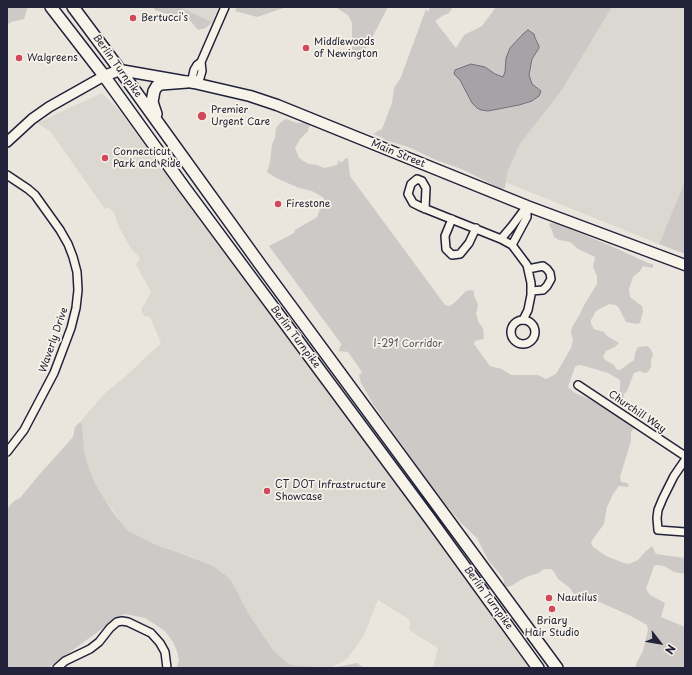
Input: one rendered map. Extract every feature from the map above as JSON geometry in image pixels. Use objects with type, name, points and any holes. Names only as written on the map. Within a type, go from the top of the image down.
[{"type":"highway","name":"Berlin Turnpike","points":[[51,7],[104,76],[538,668]]},
{"type":"highway","name":"Berlin Turnpike","points":[[73,7],[162,127],[441,512],[557,668]]},
{"type":"highway","points":[[162,127],[152,106],[154,91],[161,84],[190,82]]},
{"type":"highway","points":[[259,288],[262,279],[262,267]]},
{"type":"highway","points":[[430,519],[441,512]]},
{"type":"main road","points":[[104,76],[120,70]]},
{"type":"main road","name":"Main Street","points":[[120,70],[190,82],[250,96],[277,105],[527,206],[685,265]]},
{"type":"street","points":[[190,82],[194,70],[201,62],[225,7]]},
{"type":"street","points":[[7,142],[32,119],[49,107],[104,76]]},
{"type":"street","name":"Waverly Drive","points":[[7,175],[35,195],[60,230],[73,257],[77,272],[78,290],[76,308],[71,328],[54,373],[24,430],[7,452]]},
{"type":"street","points":[[501,239],[527,206]]},
{"type":"street","points":[[512,245],[527,217],[527,206]]},
{"type":"street","points":[[425,209],[476,228],[512,245],[527,265],[528,269],[531,291],[528,310],[524,320]]},
{"type":"street","points":[[452,219],[446,236],[446,249],[452,255],[460,254],[469,243],[476,228]]},
{"type":"street","points":[[528,269],[543,266],[550,273],[551,279],[543,290],[531,291]]},
{"type":"street","name":"Churchill Way","points":[[578,385],[685,456]]},
{"type":"street","points":[[685,460],[667,488],[657,512],[658,530],[685,532]]},
{"type":"street","points":[[57,668],[65,661],[90,649],[99,642],[116,622],[122,621],[128,622],[151,633],[160,643],[164,652],[167,668]]},
{"type":"shaded area","points":[[180,7],[219,7],[212,22]]},
{"type":"shaded area","points":[[612,7],[685,7],[685,181],[659,244],[505,182],[507,173],[520,144],[562,90]]},
{"type":"shaded area","points":[[528,30],[534,34],[539,46],[532,59],[529,75],[532,84],[541,91],[539,96],[532,101],[519,105],[488,111],[477,108],[472,103],[460,80],[454,74],[455,70],[471,64],[485,67],[495,74],[503,77],[506,58],[510,48]]},
{"type":"shaded area","points":[[102,93],[118,109],[532,668],[433,668],[438,648],[409,630],[410,620],[378,600],[363,637],[347,659],[331,668],[292,665],[275,652],[250,616],[228,577],[213,566],[177,551],[154,544],[127,530],[122,524],[97,487],[89,469],[83,447],[80,422],[104,394],[161,343],[150,317],[144,316],[141,310],[151,292],[136,265],[140,258],[131,249],[119,227],[114,212],[108,207],[105,209],[50,131],[37,123]]},
{"type":"green space","points":[[7,7],[28,7],[24,19],[11,22],[7,25]]},
{"type":"green space","points":[[153,7],[180,7],[212,22],[206,28],[198,30],[187,17],[166,14],[155,10]]},
{"type":"green space","points":[[237,7],[287,7],[257,17],[235,11]]},
{"type":"green space","points":[[335,7],[388,7],[363,55],[357,62],[352,56],[352,23],[348,15]]},
{"type":"green space","points":[[430,7],[453,7],[449,13],[435,21],[456,48],[464,35],[482,26],[496,7],[612,7],[562,90],[520,144],[507,173],[505,188],[501,189],[464,170],[373,134],[382,129],[392,103],[394,88],[401,77],[426,9],[428,12]]},
{"type":"green space","name":"I-291 Corridor","points":[[286,119],[297,123],[308,122],[310,124],[308,131],[300,139],[295,148],[299,158],[303,161],[324,168],[337,165],[339,160],[341,163],[346,158],[348,159],[350,176],[445,305],[450,306],[466,291],[474,291],[474,296],[478,306],[476,314],[479,323],[483,328],[484,337],[483,339],[475,341],[474,344],[490,366],[502,369],[511,375],[538,375],[546,379],[556,374],[571,348],[573,340],[571,333],[572,327],[597,284],[597,276],[593,267],[595,257],[578,249],[570,242],[559,240],[554,237],[549,226],[550,223],[558,224],[653,264],[653,268],[643,266],[633,277],[629,289],[630,297],[642,306],[643,311],[640,323],[637,324],[626,322],[619,308],[616,305],[609,304],[596,311],[591,320],[591,324],[594,329],[604,332],[607,336],[619,343],[615,347],[606,351],[603,357],[605,360],[614,365],[616,369],[620,370],[634,360],[638,347],[647,346],[653,354],[651,367],[648,372],[644,373],[640,371],[634,373],[627,391],[624,394],[623,401],[621,402],[618,396],[620,390],[620,380],[608,373],[585,366],[578,365],[575,367],[568,387],[575,393],[589,399],[635,426],[631,433],[631,441],[620,477],[621,482],[627,483],[629,486],[619,486],[613,494],[607,507],[604,524],[591,543],[593,547],[606,556],[629,564],[638,560],[652,546],[656,554],[685,558],[685,574],[674,572],[664,566],[654,566],[646,589],[650,595],[665,603],[661,617],[685,627],[685,668],[635,668],[643,651],[648,630],[647,625],[631,616],[590,598],[575,596],[570,588],[558,579],[551,569],[544,569],[539,573],[526,577],[511,586],[505,586],[503,578],[488,560],[477,538],[460,522],[436,493],[373,404],[361,383],[359,375],[362,372],[348,352],[339,351],[340,346],[342,345],[269,246],[294,233],[295,230],[317,217],[324,198],[312,191],[299,188],[276,178],[267,172],[276,128]]},
{"type":"green space","points":[[685,181],[685,254],[659,244]]},
{"type":"green space","points":[[80,422],[82,425],[84,451],[95,483],[112,511],[127,530],[154,544],[213,566],[228,577],[250,616],[274,651],[288,663],[292,665],[331,668],[180,668],[177,666],[179,660],[177,651],[173,642],[165,631],[145,618],[125,614],[115,618],[48,668],[7,668],[7,509],[14,501],[20,498],[73,437],[75,427]]},
{"type":"green space","points":[[357,663],[364,668],[331,668]]},
{"type":"place","name":"Bertucci's","points":[[133,18]]},
{"type":"place","name":"Middlewoods of Newington","points":[[306,48]]},
{"type":"place","name":"Walgreens","points":[[19,58]]},
{"type":"place","name":"Premier Urgent Care","points":[[202,116]]},
{"type":"place","name":"Connecticut Park and Ride","points":[[105,158]]},
{"type":"place","name":"Firestone","points":[[278,204]]},
{"type":"place","name":"CT DOT Infrastructure Showcase","points":[[267,491]]},
{"type":"place","name":"Nautilus","points":[[549,598]]},
{"type":"place","name":"Briary Hair Studio","points":[[552,609]]}]
